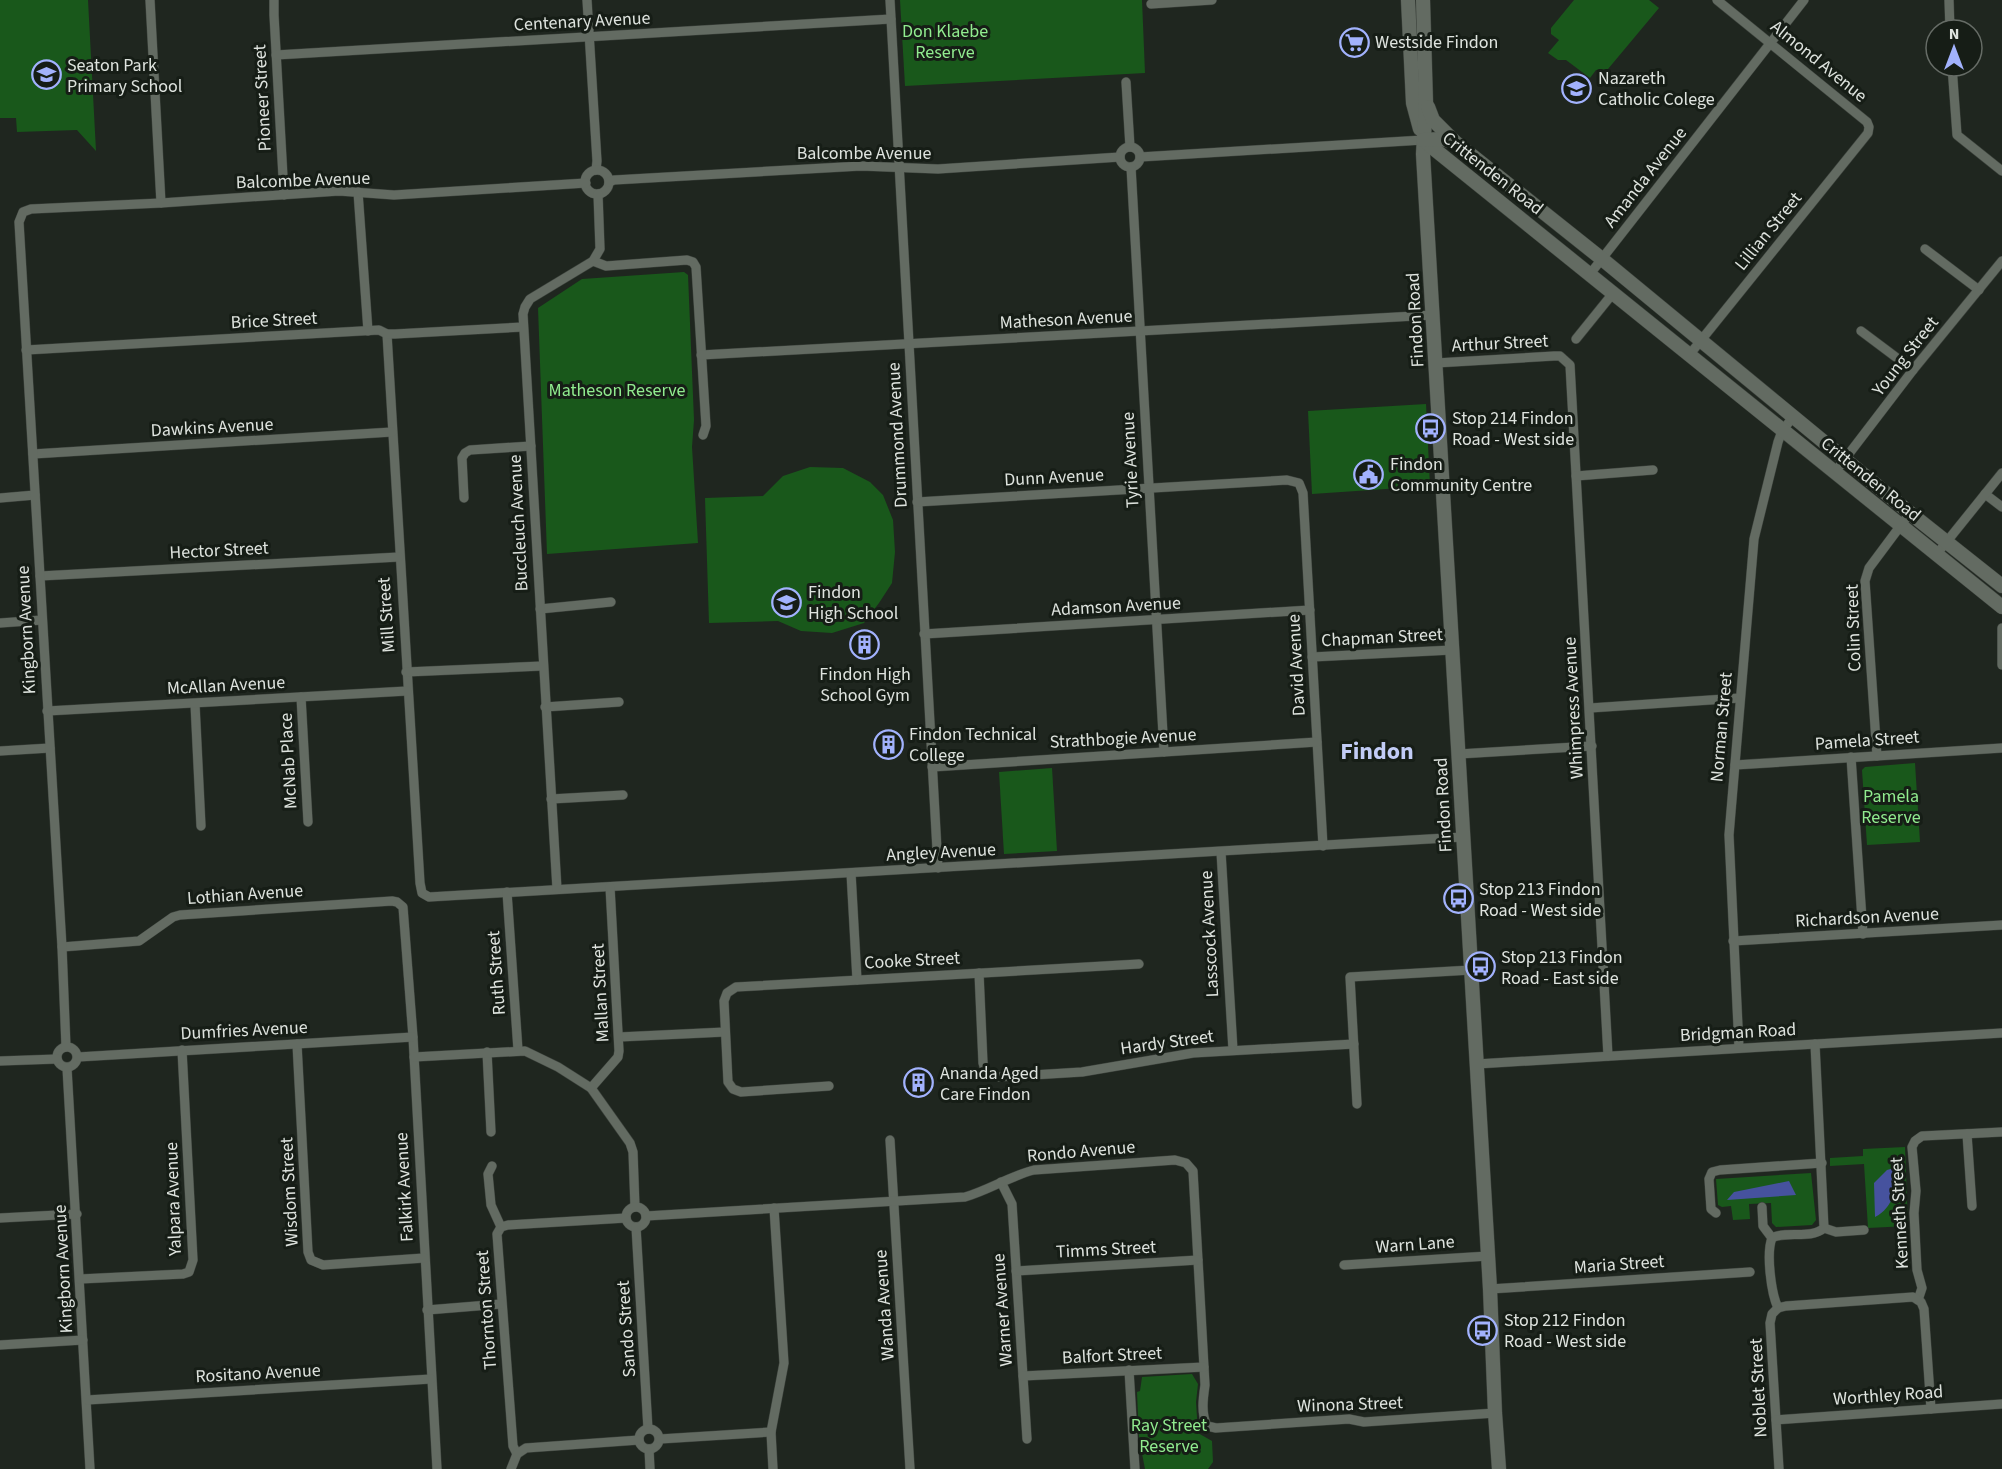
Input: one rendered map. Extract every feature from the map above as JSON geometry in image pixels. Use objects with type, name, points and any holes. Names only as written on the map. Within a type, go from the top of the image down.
[{"type":"main road","name":"Findon Road","points":[[1408,0],[1413,103],[1423,140]]},
{"type":"main road","name":"Findon Road","points":[[1423,0],[1426,103],[1423,140],[1425,179],[1499,1469]]},
{"type":"main road","points":[[1410,36],[1424,46]]},
{"type":"main road","points":[[1426,103],[1432,120],[1455,142]]},
{"type":"main road","name":"Crittenden Road","points":[[1423,140],[1440,139],[1455,142],[1602,259],[2002,586]]},
{"type":"main road","name":"Crittenden Road","points":[[1423,140],[2002,607]]},
{"type":"main road","points":[[1425,179],[1437,164],[1452,164]]},
{"type":"street","points":[[150,0],[161,203]]},
{"type":"street","name":"Pioneer Street","points":[[274,0],[284,195]]},
{"type":"street","points":[[587,0],[596,170]]},
{"type":"street","name":"Drummond Avenue","points":[[890,0],[938,868]]},
{"type":"street","points":[[1152,4],[1212,0]]},
{"type":"street","name":"Almond Avenue","points":[[1717,0],[1867,122],[1869,127]]},
{"type":"street","name":"Amanda Avenue","points":[[1590,274],[1804,0]]},
{"type":"street","points":[[1949,0],[1950,18]]},
{"type":"street","name":"Centenary Avenue","points":[[276,56],[891,19]]},
{"type":"street","points":[[1953,78],[1957,135],[2002,171]]},
{"type":"street","points":[[1126,82],[1130,147]]},
{"type":"street","name":"Lillian Street","points":[[1690,354],[1868,133],[1869,127]]},
{"type":"street","points":[[1140,157],[1423,140]]},
{"type":"street","points":[[1130,147],[1138,151],[1140,157],[1138,162],[1131,167],[1122,163],[1120,157],[1122,151],[1130,147]]},
{"type":"street","name":"Balcombe Avenue","points":[[609,182],[861,166],[938,170],[1120,157]]},
{"type":"street","name":"Tyrie Avenue","points":[[1131,167],[1164,752]]},
{"type":"street","points":[[596,170],[606,174],[609,182],[605,191],[598,194],[591,192],[585,183],[589,173],[596,170]]},
{"type":"street","name":"Balcombe Avenue","points":[[23,212],[31,209],[339,191],[394,195],[585,183]]},
{"type":"street","points":[[358,192],[368,331]]},
{"type":"street","points":[[598,194],[600,249],[593,261],[606,266],[687,260],[693,262],[696,267],[706,426],[703,435]]},
{"type":"street","name":"Kingborn Avenue","points":[[23,212],[19,222],[66,1047]]},
{"type":"street","points":[[1925,249],[1979,290]]},
{"type":"street","name":"Buccleuch Avenue","points":[[557,889],[542,666],[523,314],[530,299],[593,261]]},
{"type":"street","name":"Young Street","points":[[1834,472],[2002,261]]},
{"type":"street","points":[[1576,339],[1614,292]]},
{"type":"street","name":"Matheson Avenue","points":[[701,355],[1433,315]]},
{"type":"street","name":"Brice Street","points":[[26,350],[380,330],[387,334],[523,327]]},
{"type":"street","points":[[1861,331],[1913,370]]},
{"type":"street","name":"Mill Street","points":[[387,334],[407,691],[422,892]]},
{"type":"street","name":"Arthur Street","points":[[1436,363],[1554,356],[1565,359]]},
{"type":"street","name":"Whimpress Avenue","points":[[1565,359],[1570,365],[1608,1056]]},
{"type":"street","name":"Norman Street","points":[[1739,1048],[1729,836],[1740,698],[1754,539],[1782,431],[1793,417]]},
{"type":"street","name":"Dawkins Avenue","points":[[33,454],[392,432]]},
{"type":"street","points":[[464,498],[462,458],[465,453],[470,450],[531,446]]},
{"type":"street","points":[[1576,476],[1653,470]]},
{"type":"street","points":[[1936,555],[2002,473]]},
{"type":"street","name":"Dunn Avenue","points":[[917,501],[1287,480],[1299,483]]},
{"type":"street","name":"David Avenue","points":[[1299,483],[1303,493],[1323,846]]},
{"type":"street","points":[[1985,494],[2002,507]]},
{"type":"street","points":[[0,498],[35,495]]},
{"type":"street","name":"Colin Street","points":[[1877,756],[1865,581],[1869,568],[1910,513]]},
{"type":"street","name":"Hector Street","points":[[40,576],[399,557]]},
{"type":"street","points":[[540,609],[611,602]]},
{"type":"street","name":"Adamson Avenue","points":[[924,634],[1310,610]]},
{"type":"street","points":[[0,623],[42,620]]},
{"type":"street","points":[[2002,628],[2002,665]]},
{"type":"street","name":"Chapman Street","points":[[1312,657],[1452,650]]},
{"type":"street","points":[[406,672],[542,666]]},
{"type":"street","name":"McAllan Avenue","points":[[47,711],[407,691]]},
{"type":"street","name":"McNab Place","points":[[301,697],[308,822]]},
{"type":"street","points":[[1590,708],[1740,698]]},
{"type":"street","points":[[545,707],[619,702]]},
{"type":"street","points":[[195,704],[201,826]]},
{"type":"street","name":"Strathbogie Avenue","points":[[932,767],[1317,742]]},
{"type":"street","points":[[1459,754],[1592,746]]},
{"type":"street","points":[[0,751],[50,748]]},
{"type":"street","name":"Pamela Street","points":[[1735,765],[2002,748]]},
{"type":"street","points":[[1851,757],[1863,934]]},
{"type":"street","points":[[551,800],[623,795]]},
{"type":"street","name":"Angley Avenue","points":[[422,892],[429,897],[1463,837]]},
{"type":"street","name":"Lasscock Avenue","points":[[1221,852],[1233,1050]]},
{"type":"street","points":[[851,873],[857,980]]},
{"type":"street","name":"Mallan Street","points":[[591,1088],[618,1057],[619,1037],[610,887]]},
{"type":"street","name":"Ruth Street","points":[[507,892],[518,1050]]},
{"type":"street","name":"Lothian Avenue","points":[[62,947],[139,941],[173,917],[180,915],[392,901],[401,904]]},
{"type":"street","name":"Falkirk Avenue","points":[[401,904],[405,911],[437,1469]]},
{"type":"street","name":"Richardson Avenue","points":[[1733,941],[2002,925]]},
{"type":"street","name":"Cooke Street","points":[[828,1086],[741,1092],[733,1089],[728,1082],[724,1001],[727,993],[736,987],[1139,964]]},
{"type":"street","points":[[1357,1104],[1350,977],[1471,970]]},
{"type":"street","name":"Hardy Street","points":[[979,973],[983,1063],[986,1073],[998,1077],[1083,1072],[1193,1053],[1354,1044]]},
{"type":"street","points":[[619,1037],[725,1032]]},
{"type":"street","name":"Bridgman Road","points":[[1477,1064],[2002,1033]]},
{"type":"street","name":"Dumfries Avenue","points":[[78,1057],[413,1037]]},
{"type":"street","name":"Wisdom Street","points":[[297,1044],[308,1252],[311,1260],[323,1265],[424,1258]]},
{"type":"street","points":[[1815,1044],[1824,1228]]},
{"type":"street","points":[[66,1047],[74,1050],[78,1057],[74,1065],[67,1068],[60,1065],[57,1059],[60,1050],[66,1047]]},
{"type":"street","name":"Yalpara Avenue","points":[[80,1279],[189,1272],[193,1260],[182,1050]]},
{"type":"street","points":[[414,1057],[525,1051],[558,1067],[591,1088],[630,1143],[633,1152],[635,1207]]},
{"type":"street","points":[[487,1052],[491,1132]]},
{"type":"street","points":[[0,1061],[57,1059]]},
{"type":"street","name":"Kingborn Avenue","points":[[67,1068],[90,1469]]},
{"type":"street","name":"Kenneth Street","points":[[1931,1409],[1924,1310],[1918,1300],[1922,1288],[1917,1270],[1914,1213],[1916,1191],[1912,1147],[1915,1141],[1922,1136],[2002,1132]]},
{"type":"street","points":[[1967,1134],[1972,1206]]},
{"type":"street","name":"Wanda Avenue","points":[[890,1140],[910,1469]]},
{"type":"street","name":"Rondo Avenue","points":[[646,1216],[965,1197],[984,1191],[1020,1173],[1034,1170],[1175,1160],[1186,1163],[1193,1171],[1205,1386],[1203,1402],[1204,1420],[1207,1426]]},
{"type":"street","points":[[1716,1213],[1711,1209],[1709,1179],[1712,1172],[1822,1163]]},
{"type":"street","name":"Thornton Street","points":[[492,1166],[488,1174],[491,1205],[501,1227],[497,1234],[501,1304],[513,1446],[517,1454]]},
{"type":"street","name":"Warner Avenue","points":[[1001,1182],[1012,1204],[1027,1438]]},
{"type":"street","points":[[635,1207],[643,1210],[646,1216],[643,1225],[636,1227],[629,1224],[626,1218],[629,1209],[635,1207]]},
{"type":"street","points":[[1762,1207],[1763,1226],[1772,1238]]},
{"type":"street","points":[[773,1469],[771,1432],[784,1363],[774,1208]]},
{"type":"street","points":[[0,1218],[77,1214]]},
{"type":"street","points":[[501,1227],[626,1218]]},
{"type":"street","name":"Sando Street","points":[[636,1227],[648,1429]]},
{"type":"street","points":[[1772,1238],[1779,1235],[1814,1233],[1824,1228],[1836,1232],[1864,1230]]},
{"type":"street","points":[[1772,1238],[1769,1248],[1772,1291],[1778,1308],[1913,1298],[1918,1300]]},
{"type":"street","name":"Warn Lane","points":[[1344,1265],[1488,1256]]},
{"type":"street","name":"Timms Street","points":[[1016,1271],[1198,1260]]},
{"type":"street","name":"Maria Street","points":[[1490,1289],[1750,1272]]},
{"type":"street","points":[[427,1310],[501,1304]]},
{"type":"street","name":"Noblet Street","points":[[1778,1308],[1772,1314],[1770,1323],[1779,1469]]},
{"type":"street","points":[[0,1345],[83,1340]]},
{"type":"street","name":"Balfort Street","points":[[1023,1376],[1204,1367]]},
{"type":"street","points":[[1129,1370],[1135,1469]]},
{"type":"street","name":"Rositano Avenue","points":[[87,1400],[431,1379]]},
{"type":"street","name":"Worthley Road","points":[[1776,1420],[2002,1404]]},
{"type":"street","name":"Winona Street","points":[[1207,1426],[1216,1428],[1349,1419],[1364,1422],[1495,1413]]},
{"type":"street","points":[[648,1429],[655,1430],[660,1438],[656,1447],[649,1449],[641,1446],[639,1440],[642,1431],[648,1429]]},
{"type":"street","points":[[660,1438],[771,1432]]},
{"type":"street","points":[[512,1469],[517,1454],[526,1448],[639,1440]]},
{"type":"street","points":[[649,1449],[650,1469]]},
{"type":"green space","name":"Seaton Park Primary School","points":[[0,0],[88,0],[96,151],[77,130],[17,132],[16,118],[0,118]]},
{"type":"green space","name":"Don Klaebe Reserve","points":[[900,0],[1142,0],[1145,73],[905,86]]},
{"type":"green space","points":[[1574,0],[1649,0],[1659,8],[1608,69],[1596,70],[1590,78],[1566,60],[1558,60],[1548,53],[1559,40],[1551,34],[1551,28]]},
{"type":"green space","name":"Matheson Reserve","points":[[684,272],[688,275],[694,420],[692,447],[698,543],[547,554],[538,308],[582,279]]},
{"type":"green space","points":[[1426,404],[1430,486],[1312,494],[1308,411]]},
{"type":"green space","points":[[810,467],[843,468],[870,482],[883,495],[893,520],[895,552],[892,583],[864,623],[832,633],[801,631],[778,621],[709,623],[705,498],[763,496],[783,476]]},
{"type":"green space","name":"Pamela Reserve","points":[[1915,763],[1920,842],[1867,845],[1862,770],[1865,767]]},
{"type":"green space","points":[[1052,768],[1057,851],[1004,854],[999,772]]},
{"type":"green space","points":[[1905,1147],[1908,1226],[1868,1228],[1864,1164],[1830,1166],[1830,1158],[1863,1156],[1863,1149]]},
{"type":"green space","points":[[1811,1173],[1816,1220],[1812,1225],[1776,1227],[1772,1223],[1771,1203],[1749,1204],[1750,1219],[1733,1220],[1731,1206],[1718,1205],[1716,1179]]},
{"type":"green space","name":"Ray Street Reserve","points":[[1192,1374],[1198,1384],[1196,1402],[1198,1433],[1212,1441],[1213,1462],[1208,1469],[1145,1469],[1139,1438],[1137,1392],[1140,1391],[1142,1377]]},
{"type":"water","points":[[1894,1168],[1896,1182],[1893,1196],[1886,1208],[1875,1217],[1874,1183],[1887,1170]]},
{"type":"water","points":[[1789,1181],[1796,1195],[1727,1200],[1734,1192]]},
{"type":"place","name":"Westside Findon","points":[[1354,42]]},
{"type":"place","name":"Seaton Park Primary School","points":[[46,75]]},
{"type":"place","name":"Nazareth Catholic Colege","points":[[1577,88]]},
{"type":"place","name":"Stop 214 Findon Road - West side","points":[[1431,428]]},
{"type":"place","name":"Findon Community Centre","points":[[1369,474]]},
{"type":"place","name":"Findon High School","points":[[787,602]]},
{"type":"place","name":"Findon High School Gym","points":[[865,645]]},
{"type":"place","name":"Findon Technical College","points":[[888,744]]},
{"type":"place","name":"Stop 213 Findon Road - West side","points":[[1458,899]]},
{"type":"place","name":"Stop 213 Findon Road - East side","points":[[1480,967]]},
{"type":"place","name":"Ananda Aged Care Findon","points":[[919,1083]]},
{"type":"place","name":"Stop 212 Findon Road - West side","points":[[1483,1330]]},
{"type":"district","name":"Findon","points":[[1377,751]]}]
